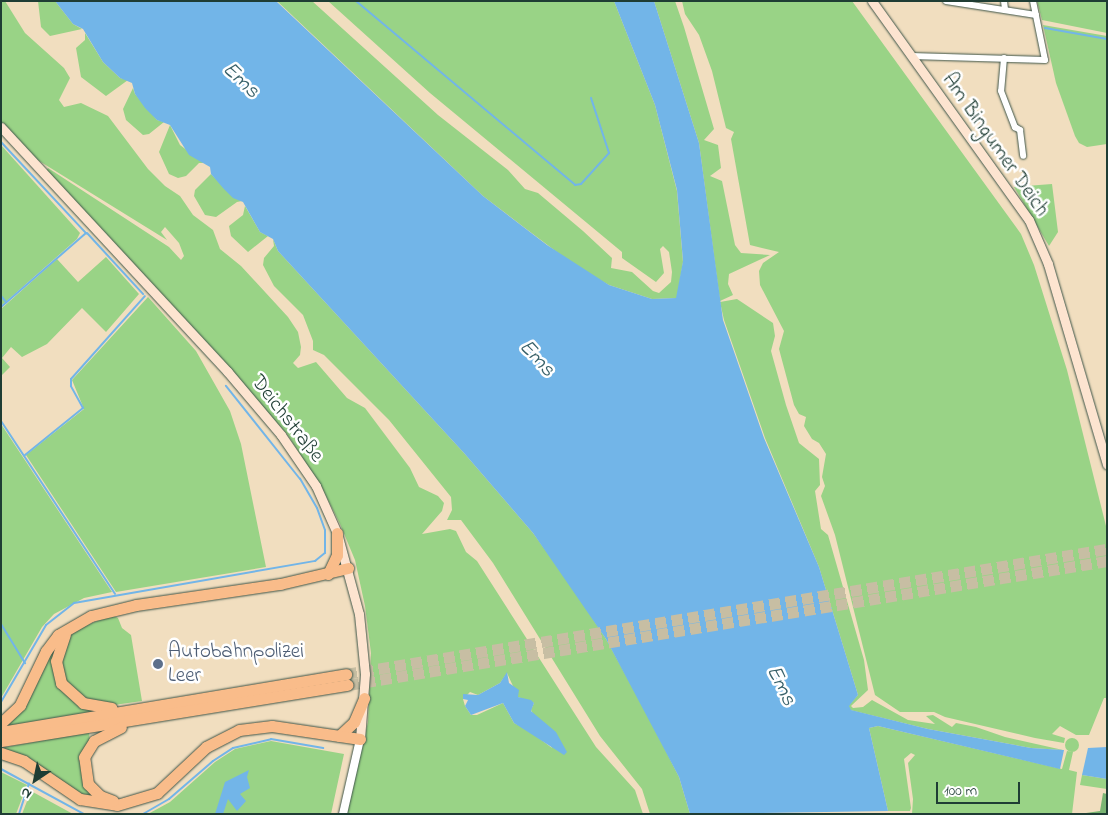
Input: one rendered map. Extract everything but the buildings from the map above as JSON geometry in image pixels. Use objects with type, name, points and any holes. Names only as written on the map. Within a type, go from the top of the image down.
[{"type":"highway","points":[[328,574],[337,555],[337,533]]},
{"type":"highway","points":[[1,723],[24,698],[52,643],[75,623],[91,616],[136,605],[328,574],[348,568]]},
{"type":"highway","points":[[75,623],[58,649],[56,661],[61,683],[83,703],[130,710]]},
{"type":"highway","points":[[1,732],[130,710],[347,680],[162,715],[1,741]]},
{"type":"highway","points":[[339,736],[354,722],[364,698]]},
{"type":"highway","points":[[130,802],[115,801],[96,793],[85,777],[84,757],[89,746],[107,732],[153,721],[162,715]]},
{"type":"highway","points":[[1,753],[30,765],[80,799],[117,805],[157,793],[206,747],[239,730],[272,726],[360,738]]},
{"type":"main road","name":"Am Bingumer Deich","points":[[872,1],[1006,186],[1037,236],[1107,464]]},
{"type":"main road","name":"Deichstraße","points":[[1,127],[267,417],[316,486],[337,533],[348,568],[364,642],[364,698],[360,738]]},
{"type":"street","points":[[946,1],[1036,15]]},
{"type":"street","points":[[1004,1],[1005,9]]},
{"type":"street","points":[[911,56],[1045,60],[1033,1]]},
{"type":"street","points":[[1004,58],[1001,91],[1015,127],[1020,130],[1023,156]]},
{"type":"street","name":"Deichstraße","points":[[343,814],[360,738]]},
{"type":"green space","points":[[1,1],[5,1],[25,33],[64,68],[70,78],[59,100],[64,107],[81,103],[108,116],[148,169],[165,186],[180,196],[193,215],[213,230],[220,249],[241,266],[288,317],[298,332],[301,347],[300,355],[293,363],[298,368],[316,362],[347,398],[365,408],[410,468],[419,487],[438,496],[444,503],[442,511],[422,534],[450,529],[456,531],[466,552],[477,561],[596,747],[635,790],[643,814],[347,814],[368,722],[371,653],[365,606],[355,560],[322,488],[287,434],[46,171],[48,168],[169,247],[181,260],[184,256],[179,243],[165,227],[161,232],[167,240],[36,159],[1,122]],"holes":[[[507,673],[518,697],[534,703],[531,710],[552,748],[528,730],[514,723],[503,703],[477,715],[471,715],[463,699],[470,692],[478,695],[500,683]]]},
{"type":"green space","points":[[38,1],[55,1],[73,24],[82,29],[50,36],[41,27]]},
{"type":"green space","points":[[277,1],[312,1],[438,115],[508,170],[525,189],[538,193],[583,231],[612,258],[611,268],[632,272],[653,291],[659,293],[671,282],[672,272],[669,252],[663,246],[660,249],[664,273],[656,282],[622,258],[622,252],[430,93],[328,1],[614,1],[655,105],[677,191],[683,262],[677,298],[652,299],[609,285],[578,268],[483,196]]},
{"type":"green space","points":[[654,1],[675,1],[684,27],[714,129],[704,140],[718,145],[721,168],[710,176],[722,181],[735,245],[741,253],[770,255],[729,274],[728,284],[733,295],[720,301],[699,143]]},
{"type":"green space","points":[[682,1],[852,1],[1021,234],[1034,265],[1067,370],[1106,526],[1107,698],[1104,698],[1089,735],[1076,735],[1060,726],[1052,734],[1065,738],[1064,743],[1035,738],[945,717],[934,712],[900,712],[875,695],[835,535],[821,496],[825,486],[822,477],[826,454],[819,443],[812,439],[804,426],[806,417],[799,414],[794,405],[779,349],[784,331],[760,285],[759,271],[763,263],[779,252],[750,245],[731,139],[734,132],[726,128],[712,71],[699,35],[685,14]]},
{"type":"green space","points":[[1037,1],[1107,1],[1107,33],[1042,20]]},
{"type":"green space","points":[[1043,25],[1107,36],[1107,144],[1087,147],[1079,143],[1075,136],[1056,83]]},
{"type":"green space","points":[[85,33],[103,62],[120,78],[128,80],[106,96],[81,77],[76,48],[85,40]]},
{"type":"green space","points":[[133,88],[135,94],[157,120],[164,122],[149,134],[143,135],[126,120],[123,109]]},
{"type":"green space","points":[[170,125],[180,145],[204,163],[199,163],[186,176],[178,178],[169,174],[159,152]]},
{"type":"green space","points":[[1,145],[80,233],[77,239],[1,306]]},
{"type":"green space","points":[[211,174],[233,197],[242,201],[237,202],[216,217],[205,215],[194,196],[195,190]]},
{"type":"green space","points":[[1052,184],[1058,232],[1049,246],[1014,187]]},
{"type":"green space","points":[[245,206],[260,232],[268,236],[248,252],[231,236],[229,226],[243,215]]},
{"type":"green space","points":[[273,239],[278,251],[464,453],[533,533],[570,584],[606,639],[647,714],[679,777],[690,814],[650,814],[642,789],[600,736],[493,563],[461,520],[447,520],[452,510],[451,497],[389,420],[324,355],[313,350],[313,341],[303,315],[274,286],[263,265],[264,258],[274,246]]},
{"type":"green space","points":[[106,257],[139,294],[106,332],[82,308],[47,344],[22,357],[11,347],[2,358],[10,367],[1,376],[1,309],[57,259],[78,282]]},
{"type":"green space","points":[[148,297],[196,351],[230,411],[241,444],[266,567],[116,592],[26,455],[84,409],[72,380]]},
{"type":"green space","points":[[737,299],[773,323],[775,336],[771,351],[786,405],[799,443],[819,459],[820,485],[815,491],[821,529],[828,535],[864,660],[868,690],[851,706],[853,708],[863,707],[872,700],[908,720],[935,724],[926,716],[933,715],[952,727],[956,723],[976,727],[1005,737],[1063,750],[1031,748],[928,729],[850,710],[848,706],[858,695],[819,567],[765,438],[724,320],[720,302]]},
{"type":"green space","points":[[1,424],[112,592],[84,598],[54,614],[42,627],[1,698]]},
{"type":"green space","points":[[112,615],[118,618],[122,628],[131,635],[142,701],[114,705],[96,703],[69,689],[59,662],[67,638],[75,630]]},
{"type":"green space","points":[[58,638],[54,670],[97,711],[1,727]]},
{"type":"green space","points":[[878,726],[1062,769],[1067,751],[1073,752],[1069,770],[1077,772],[1072,814],[912,814],[913,799],[908,763],[915,755],[911,753],[904,759],[910,811],[888,811],[869,728]]},
{"type":"green space","points":[[89,732],[90,742],[86,747],[94,801],[1,751],[1,748]]},
{"type":"green space","points":[[1072,738],[1077,740],[1079,745],[1077,750],[1072,752],[1067,750],[1065,745],[1067,740]]},
{"type":"green space","points":[[271,741],[344,754],[331,814],[148,814],[170,802],[215,762],[235,749]]},
{"type":"green space","points":[[1,772],[27,785],[16,814],[1,814]]},
{"type":"green space","points":[[1082,775],[1107,779],[1107,789],[1080,785]]},
{"type":"green space","points":[[31,791],[73,814],[22,814]]},
{"type":"green space","points":[[1103,793],[1107,794],[1107,814],[1079,814],[1100,811]]},
{"type":"water","name":"Ems","points":[[55,1],[276,1],[483,196],[547,245],[609,285],[652,299],[676,298],[683,261],[677,190],[655,105],[614,1],[654,1],[699,143],[723,320],[764,438],[819,567],[858,695],[849,706],[851,710],[928,729],[1031,748],[1064,750],[1060,769],[878,726],[869,728],[888,811],[690,814],[679,777],[606,639],[533,533],[464,453],[278,251],[273,239],[260,232],[243,202],[233,198],[223,188],[211,174],[210,167],[189,155],[170,125],[157,120],[145,108],[135,94],[132,83],[120,78],[103,62],[83,29],[73,24]]},
{"type":"water","points":[[507,672],[509,683],[519,690],[518,697],[531,700],[534,703],[531,711],[556,732],[567,752],[564,755],[514,723],[503,703],[471,715],[465,706],[468,700],[463,699],[463,694],[478,695],[500,683]]},
{"type":"water","points":[[1107,747],[1107,779],[1082,775],[1088,748]]},
{"type":"water","points":[[249,770],[247,777],[250,788],[240,794],[246,801],[237,811],[228,799],[223,814],[215,814],[225,782]]},
{"type":"waterway","points":[[356,1],[575,185],[581,184],[609,153],[591,98]]},
{"type":"waterway","points":[[1045,28],[1107,39]]},
{"type":"waterway","points":[[1,142],[86,233],[1,307]]},
{"type":"waterway","points":[[87,233],[143,294]]},
{"type":"waterway","points":[[1,296],[6,302]]},
{"type":"waterway","points":[[25,455],[83,408],[71,386],[71,379],[145,296]]},
{"type":"waterway","points":[[1,702],[46,625],[74,603],[315,561],[325,553],[325,530],[317,508],[300,479],[226,386]]},
{"type":"waterway","points":[[1,421],[115,594]]},
{"type":"waterway","points":[[1,624],[25,663]]},
{"type":"waterway","points":[[143,814],[169,799],[213,761],[233,748],[271,739],[323,748]]},
{"type":"waterway","points":[[1,769],[84,814]]},
{"type":"waterway","points":[[19,814],[29,784]]},
{"type":"tunnel","points":[[346,674],[1107,549]]},
{"type":"tunnel","points":[[348,685],[1107,561]]},
{"type":"place","name":"Autobahnpolizei Leer","points":[[158,664]]}]
